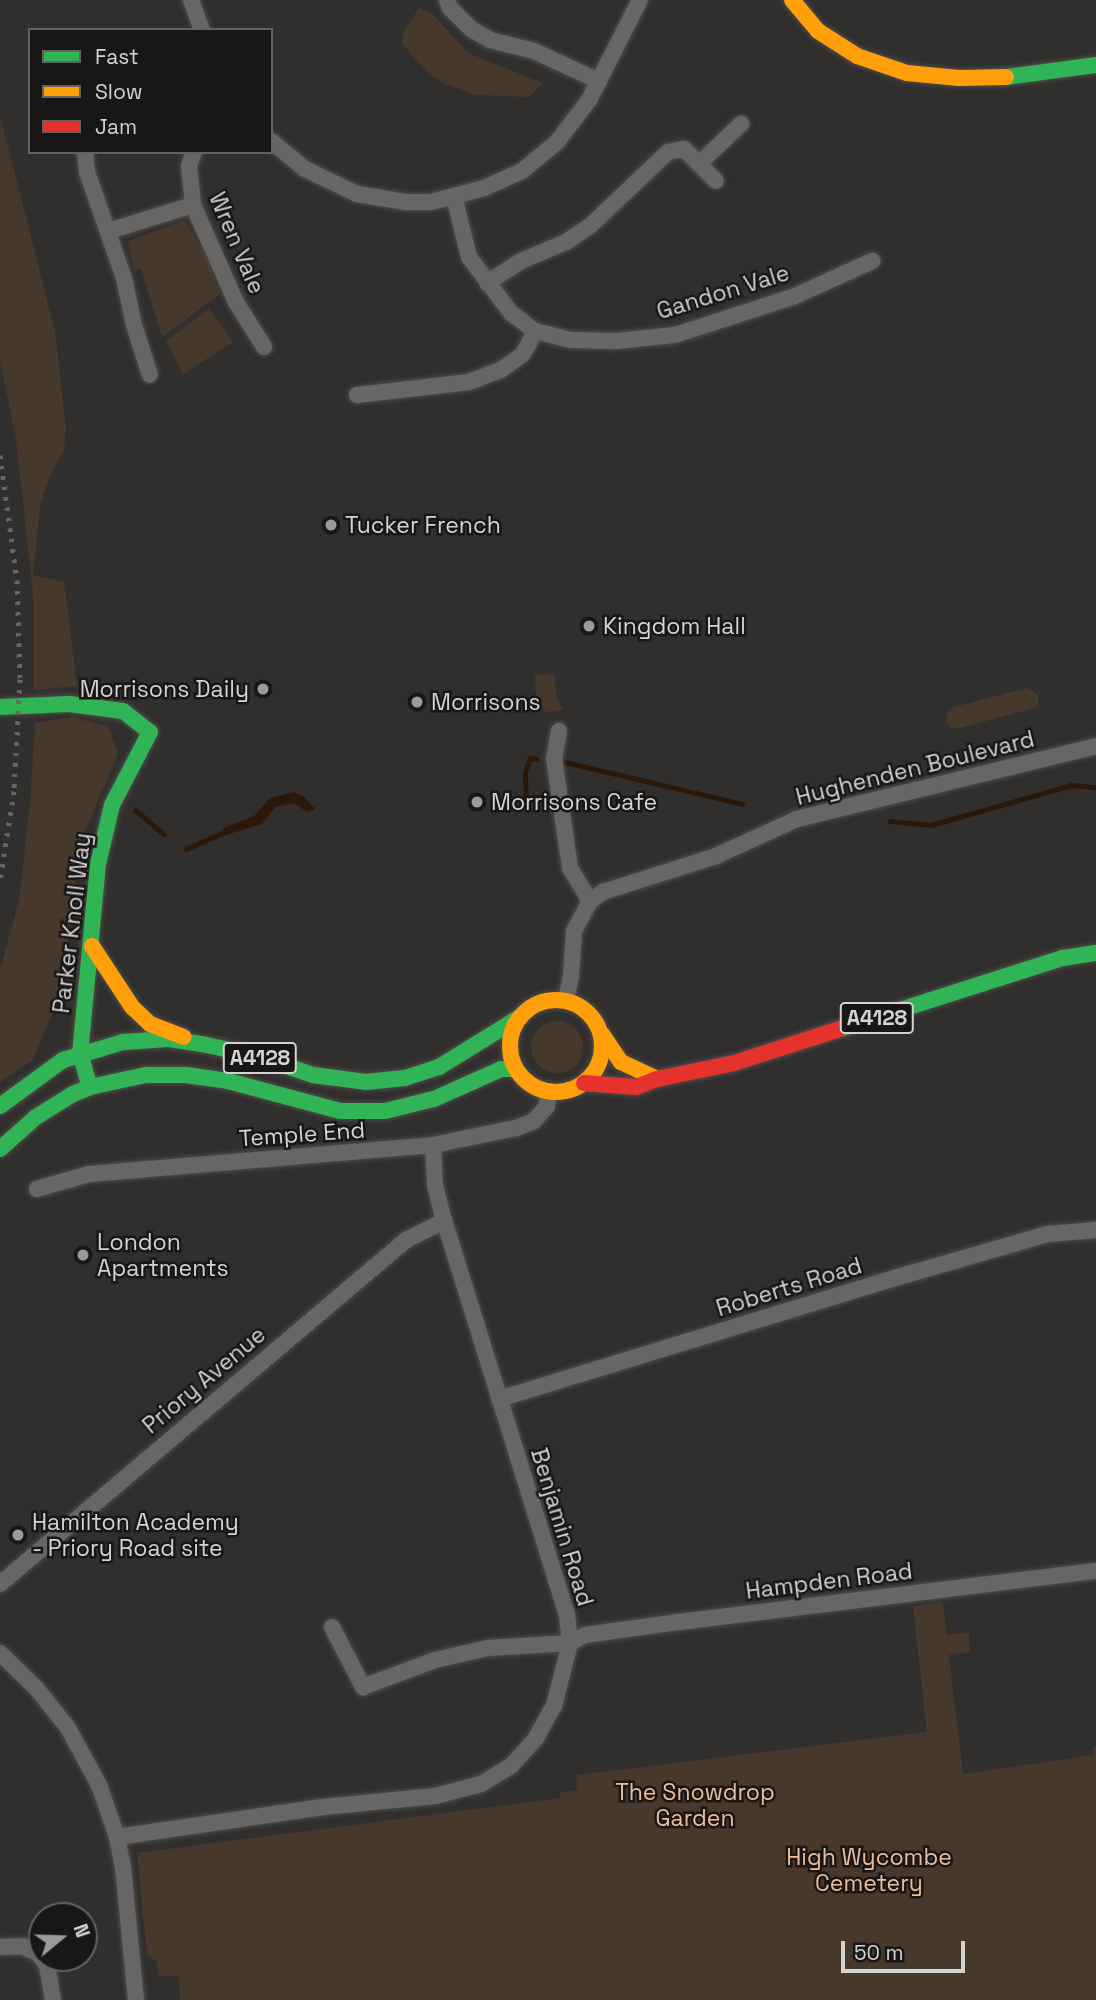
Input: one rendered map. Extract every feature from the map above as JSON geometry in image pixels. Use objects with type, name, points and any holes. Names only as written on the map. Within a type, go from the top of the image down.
[{"type":"main road","points":[[792,0],[818,31],[857,56],[907,73],[959,78],[1030,76],[1096,65]]},
{"type":"main road","name":"Parker Knoll Way","points":[[0,707],[69,704],[123,711],[150,732],[113,805],[98,864],[80,1054],[90,1087]]},
{"type":"main road","points":[[92,947],[114,984],[150,1024],[202,1044]]},
{"type":"main road","name":"A4128","points":[[584,1083],[636,1087],[657,1079],[734,1063],[1063,958],[1096,953]]},
{"type":"main road","points":[[601,1034],[603,1051],[596,1071],[572,1090],[548,1091],[532,1086],[516,1069],[510,1048],[512,1031],[520,1017],[532,1006],[549,1000],[566,1000],[591,1014],[601,1034],[621,1062],[657,1079]]},
{"type":"main road","name":"A4128","points":[[0,1106],[63,1060],[123,1042],[169,1039],[202,1044],[253,1055],[313,1076],[366,1082],[405,1078],[439,1067],[520,1017]]},
{"type":"main road","name":"A4128","points":[[0,1149],[51,1106],[90,1087],[146,1074],[186,1075],[228,1081],[340,1111],[384,1111],[434,1099],[502,1069],[516,1069]]},
{"type":"street","points":[[191,0],[201,28]]},
{"type":"street","points":[[447,0],[450,8],[481,34],[534,51],[599,81]]},
{"type":"street","points":[[273,143],[305,169],[357,194],[406,202],[431,202],[484,188],[531,164],[557,142],[581,112],[640,0]]},
{"type":"street","points":[[700,163],[741,124]]},
{"type":"street","points":[[486,283],[521,261],[566,242],[591,225],[668,152],[684,149],[716,181]]},
{"type":"street","points":[[85,154],[87,172],[109,231],[150,375]]},
{"type":"street","name":"Wren Vale","points":[[193,154],[189,166],[193,205],[236,302],[264,347]]},
{"type":"street","name":"Gandon Vale","points":[[454,196],[469,257],[486,283],[511,313],[536,331],[572,340],[616,341],[675,335],[795,296],[814,284],[872,261]]},
{"type":"street","points":[[109,231],[193,205]]},
{"type":"street","points":[[357,394],[470,382],[500,370],[523,354],[536,331]]},
{"type":"street","points":[[559,731],[554,758],[570,868],[590,901],[575,931],[566,1000]]},
{"type":"street","name":"Hughenden Boulevard","points":[[590,901],[603,892],[716,856],[797,819],[1096,746]]},
{"type":"street","name":"Temple End","points":[[37,1189],[89,1174],[432,1145],[516,1128],[534,1121],[547,1107],[548,1091]]},
{"type":"street","name":"Benjamin Road","points":[[117,1837],[323,1807],[435,1796],[481,1784],[510,1766],[536,1738],[554,1706],[570,1643],[567,1615],[444,1221],[435,1186],[432,1145]]},
{"type":"street","name":"Priory Avenue","points":[[0,1584],[406,1240],[444,1221]]},
{"type":"street","name":"Roberts Road","points":[[499,1399],[934,1266],[1048,1234],[1096,1230]]},
{"type":"street","name":"Hampden Road","points":[[332,1627],[363,1687],[435,1660],[488,1648],[570,1643],[585,1635],[1096,1571]]},
{"type":"street","points":[[0,1653],[37,1689],[68,1728],[99,1785],[117,1837],[136,2000]]},
{"type":"street","points":[[0,1947],[23,1946],[39,1954],[47,1966],[53,2000]]},
{"type":"green space","points":[[419,8],[432,13],[468,53],[543,83],[529,97],[476,95],[445,84],[429,74],[402,44],[403,33]]},
{"type":"green space","points":[[0,115],[55,332],[66,428],[64,452],[51,472],[40,506],[33,575],[64,582],[77,686],[34,690],[34,603],[16,439],[0,360]]},
{"type":"green space","points":[[185,220],[209,264],[220,294],[162,337],[141,269],[134,271],[128,241]]},
{"type":"green space","points":[[209,309],[233,342],[183,374],[166,341]]},
{"type":"green space","points":[[554,674],[556,695],[563,710],[546,712],[536,695],[535,675]]},
{"type":"green space","points":[[1028,688],[1038,695],[1038,704],[1034,708],[957,729],[950,727],[946,720],[948,711],[954,707]]},
{"type":"green space","points":[[72,717],[109,727],[118,754],[80,843],[67,948],[52,1014],[33,1060],[0,1082],[0,970],[19,900],[30,803],[35,723]]},
{"type":"green space","points":[[557,1021],[567,1023],[575,1029],[581,1037],[581,1057],[575,1065],[567,1071],[557,1073],[547,1071],[539,1065],[533,1057],[531,1047],[533,1037],[539,1029],[547,1023]]},
{"type":"green space","name":"High Wycombe Cemetery","points":[[943,1602],[947,1635],[969,1632],[970,1652],[949,1655],[963,1774],[1094,1755],[1093,1747],[1096,1746],[1096,2000],[180,2000],[179,1976],[158,1976],[157,1962],[147,1954],[137,1853],[560,1798],[560,1793],[578,1790],[576,1775],[927,1732],[913,1606]]},
{"type":"shaded area","points":[[294,792],[303,796],[315,809],[307,812],[294,803],[275,807],[262,824],[226,835],[223,828],[254,816],[270,798]]},
{"type":"waterway","points":[[526,805],[525,772],[530,758],[536,759]]},
{"type":"waterway","points":[[565,762],[742,804]]},
{"type":"waterway","points":[[890,821],[931,825],[1071,785],[1096,787]]},
{"type":"waterway","points":[[135,810],[164,834]]},
{"type":"waterway","points":[[186,849],[224,832]]},
{"type":"railway","points":[[0,455],[17,580],[20,679],[14,791],[0,880]]},
{"type":"traffic: fast","points":[[1006,77],[1096,65]]},
{"type":"traffic: fast","points":[[0,707],[69,704],[123,711],[150,732],[112,805],[98,864],[80,1053],[90,1087]]},
{"type":"traffic: fast","points":[[840,1029],[1063,958],[1096,953]]},
{"type":"traffic: fast","points":[[0,1106],[63,1060],[123,1042],[169,1039],[202,1044],[253,1055],[313,1075],[366,1082],[405,1078],[439,1067],[520,1017]]},
{"type":"traffic: fast","points":[[0,1149],[36,1117],[73,1094],[90,1087],[146,1075],[186,1075],[228,1081],[340,1111],[385,1111],[434,1099],[501,1069],[516,1069]]},
{"type":"traffic: slow","points":[[792,0],[818,31],[857,56],[907,73],[959,78],[1006,77]]},
{"type":"traffic: slow","points":[[92,946],[132,1007],[150,1024],[184,1037]]},
{"type":"traffic: slow","points":[[556,1000],[574,1003],[589,1013],[599,1028],[602,1046],[599,1064],[589,1079],[574,1089],[556,1092],[538,1089],[523,1079],[513,1064],[510,1046],[513,1028],[523,1013],[538,1003],[556,1000]]},
{"type":"traffic: slow","points":[[602,1034],[621,1062],[657,1079]]},
{"type":"traffic: jam","points":[[584,1083],[636,1087],[657,1079],[734,1063],[840,1029]]},
{"type":"place","name":"Tucker French","points":[[331,525]]},
{"type":"place","name":"Kingdom Hall","points":[[589,626]]},
{"type":"place","name":"Morrisons Daily","points":[[263,689]]},
{"type":"place","name":"Morrisons","points":[[417,702]]},
{"type":"place","name":"Morrisons Cafe","points":[[477,802]]},
{"type":"place","name":"London Apartments","points":[[83,1255]]},
{"type":"place","name":"Hamilton Academy - Priory Road site","points":[[18,1535]]},
{"type":"park label","name":"The Snowdrop Garden","points":[[695,1805]]}]
